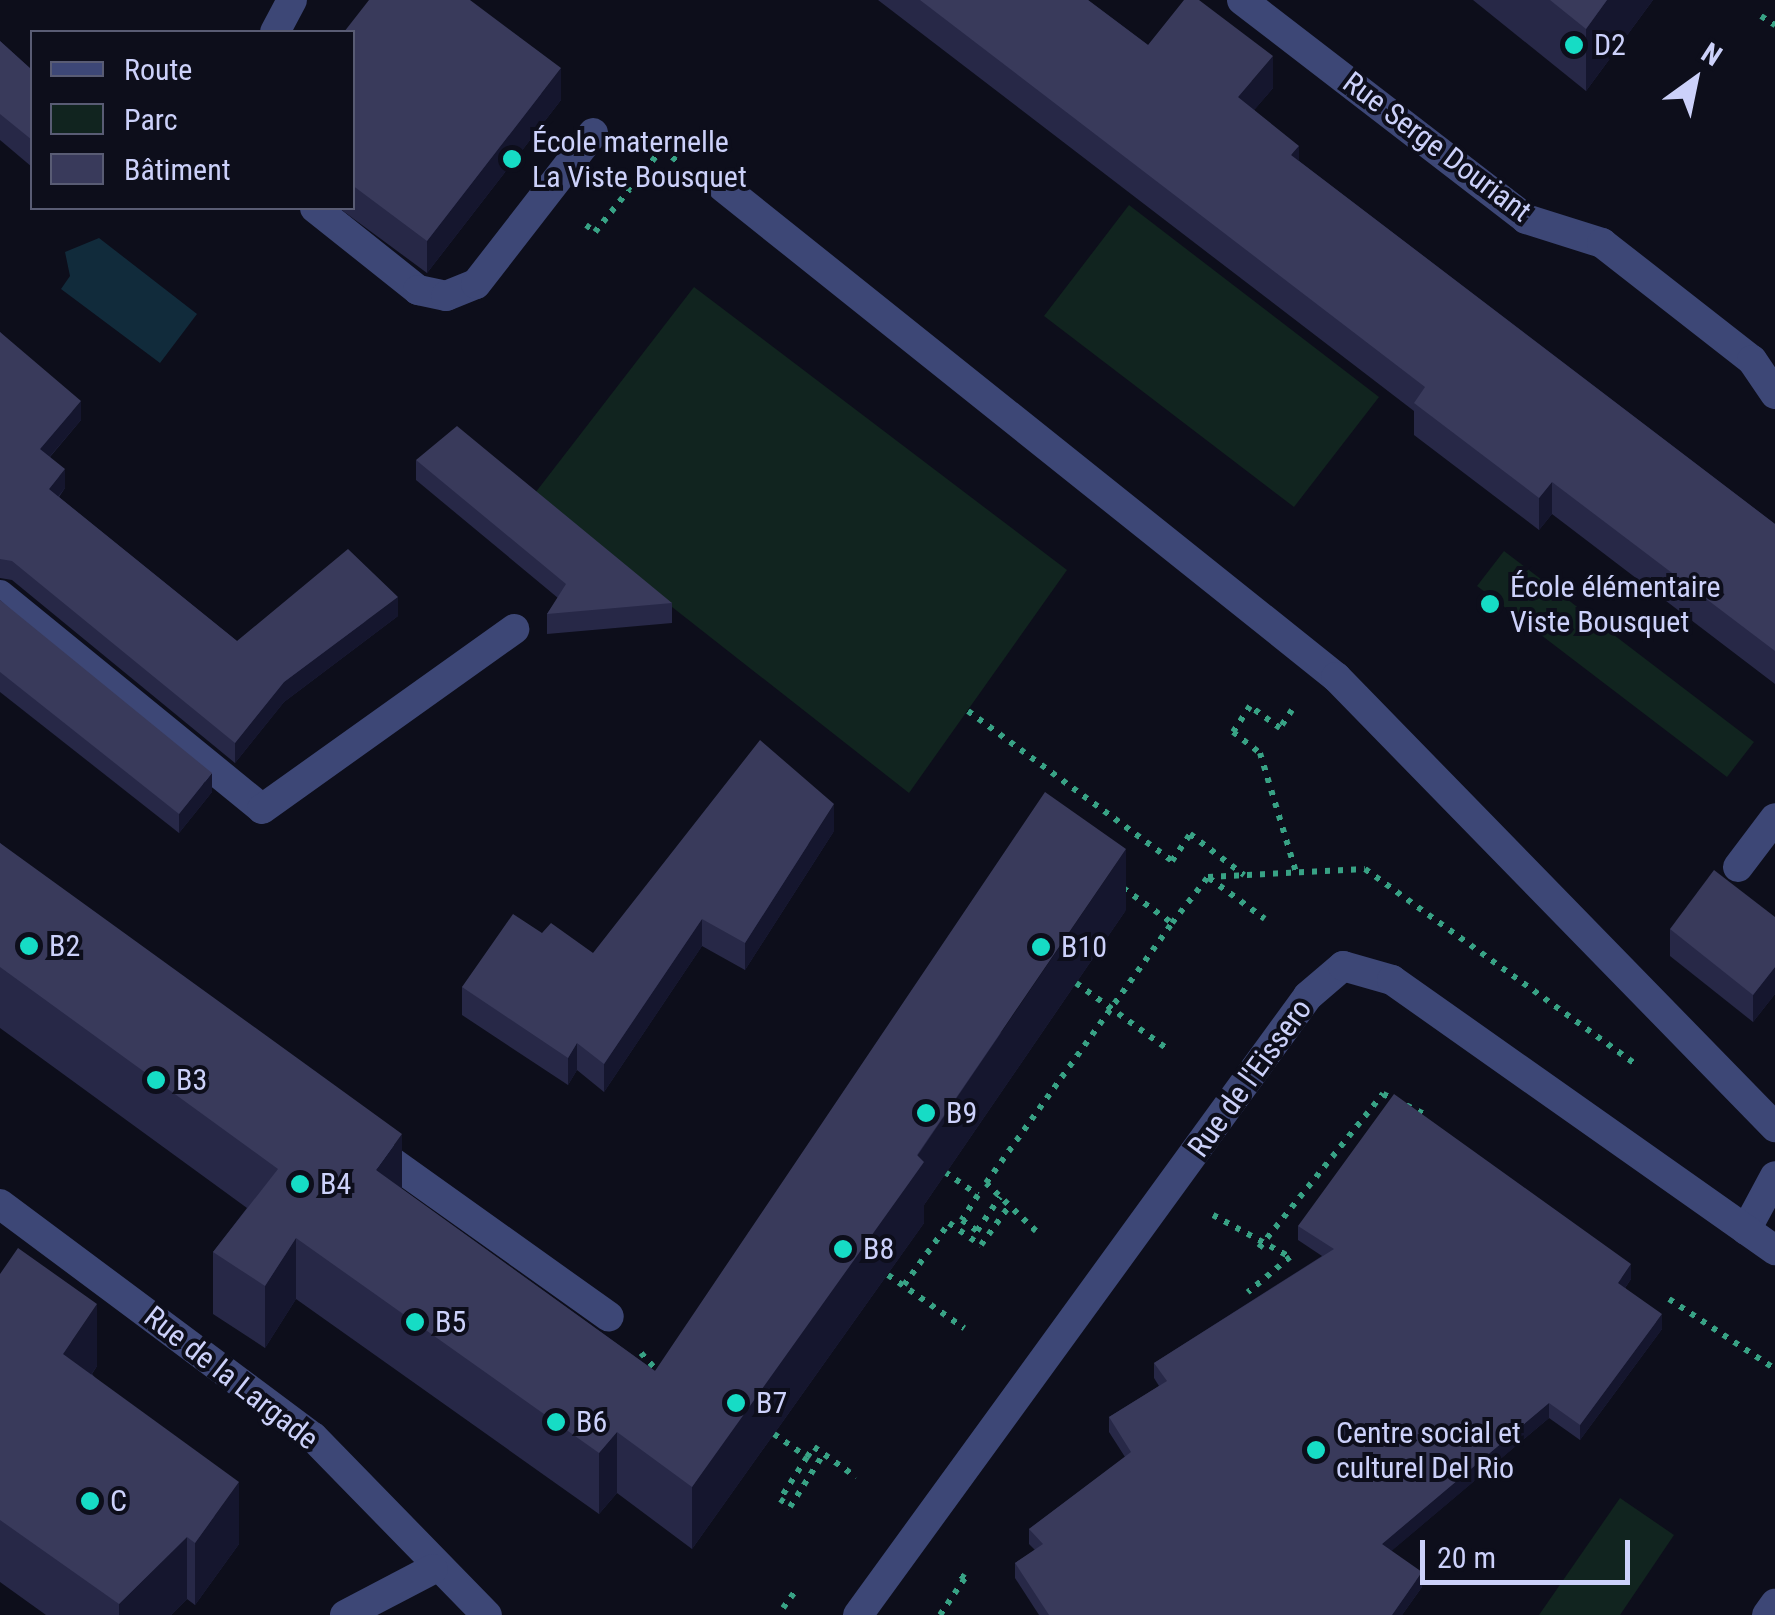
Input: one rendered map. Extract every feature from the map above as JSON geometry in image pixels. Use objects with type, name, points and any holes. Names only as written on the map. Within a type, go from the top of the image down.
[{"type":"street","points":[[276,30],[292,0]]},
{"type":"street","name":"Rue Serge Douriant","points":[[1242,0],[1526,219],[1602,244],[1752,360],[1775,394]]},
{"type":"street","points":[[318,210],[418,290],[446,296],[476,284],[593,134]]},
{"type":"street","points":[[722,187],[1336,677],[1775,1126]]},
{"type":"street","points":[[0,594],[262,809],[514,629]]},
{"type":"street","points":[[1738,868],[1775,818]]},
{"type":"street","name":"Rue de l'Eissero","points":[[858,1615],[1308,996],[1342,966],[1392,980],[1775,1250]]},
{"type":"street","points":[[336,1122],[609,1318]]},
{"type":"street","points":[[1746,1230],[1775,1176]]},
{"type":"street","name":"Rue de la Largade","points":[[0,1204],[313,1437],[433,1569],[487,1615]]},
{"type":"street","points":[[345,1615],[433,1569]]},
{"type":"street","points":[[1768,1615],[1775,1604]]},
{"type":"path","points":[[1761,16],[1775,25]]},
{"type":"path","points":[[595,232],[662,150],[681,164]]},
{"type":"path","points":[[1296,872],[1260,754],[1232,732],[1250,706],[1280,728],[1298,701]]},
{"type":"path","points":[[968,711],[1172,862],[1190,834],[1245,876]]},
{"type":"path","points":[[1208,877],[1366,869],[1642,1068]]},
{"type":"path","points":[[1208,877],[1265,919]]},
{"type":"path","points":[[1000,1196],[977,1231],[962,1220],[1208,877]]},
{"type":"path","points":[[1112,880],[1172,923]]},
{"type":"path","points":[[1076,982],[1169,1050]]},
{"type":"path","points":[[1248,1292],[1290,1258],[1258,1248],[1356,1116],[1383,1094],[1426,1115]]},
{"type":"path","points":[[946,1172],[978,1195]]},
{"type":"path","points":[[986,1183],[1036,1231]]},
{"type":"path","points":[[904,1285],[949,1223],[981,1245],[1010,1206]]},
{"type":"path","points":[[888,1274],[964,1328]]},
{"type":"path","points":[[1669,1299],[1775,1369]]},
{"type":"path","points":[[774,1434],[807,1457]]},
{"type":"path","points":[[824,1453],[790,1507],[780,1499],[814,1447],[824,1453],[856,1476]]},
{"type":"path","points":[[940,1615],[966,1578],[954,1571]]},
{"type":"path","points":[[783,1608],[794,1593]]},
{"type":"green space","points":[[1129,205],[1379,397],[1294,507],[1044,316]]},
{"type":"green space","points":[[694,287],[1067,570],[909,793],[532,497]]},
{"type":"green space","points":[[1504,551],[1754,742],[1727,777],[1477,586]]},
{"type":"green space","points":[[1620,1498],[1674,1535],[1620,1615],[1539,1615]]},
{"type":"water","points":[[99,238],[197,314],[160,363],[61,289],[70,276],[65,252]]},
{"type":"building","points":[[369,0],[470,0],[561,68],[427,241],[355,187],[355,30],[346,30]]},
{"type":"building","points":[[920,0],[1088,0],[1148,45],[1184,0],[1199,0],[1273,56],[1238,97],[1299,146],[1291,155],[1775,524],[1775,651],[1552,482],[1539,498],[1414,403],[1425,387]]},
{"type":"building","points":[[1550,0],[1607,0],[1586,29]]},
{"type":"building","points":[[0,41],[30,68],[30,138],[0,114]]},
{"type":"building","points":[[0,332],[81,401],[40,449],[65,469],[49,489],[237,641],[348,549],[398,597],[284,682],[235,743],[12,561],[0,559]]},
{"type":"building","points":[[457,426],[672,603],[547,614],[566,584],[416,460]]},
{"type":"building","points":[[0,600],[212,773],[179,814],[0,672]]},
{"type":"building","points":[[760,740],[834,804],[745,943],[702,919],[604,1064],[577,1043],[568,1058],[462,987],[513,914],[542,933],[551,923],[593,953]]},
{"type":"building","points":[[1045,792],[1126,849],[917,1155],[924,1162],[692,1487],[617,1432],[599,1453],[296,1238],[265,1286],[213,1252],[278,1169],[0,967],[0,843],[402,1134],[376,1170],[655,1371]]},
{"type":"building","points":[[1714,870],[1775,917],[1775,967],[1753,995],[1670,929]]},
{"type":"building","points":[[1394,1094],[1631,1264],[1618,1283],[1662,1314],[1580,1425],[1549,1403],[1382,1544],[1422,1572],[1392,1615],[1049,1615],[1015,1563],[1043,1544],[1029,1529],[1131,1452],[1109,1417],[1167,1381],[1154,1363],[1334,1249],[1298,1226]]},
{"type":"building","name":"C","points":[[18,1248],[97,1304],[63,1354],[239,1482],[195,1543],[187,1537],[119,1604],[0,1520],[0,1274]]},
{"type":"place","name":"D2","points":[[1574,45]]},
{"type":"place","name":"École maternelle La Viste Bousquet","points":[[512,159]]},
{"type":"place","name":"École élémentaire Viste Bousquet","points":[[1490,604]]},
{"type":"place","name":"B2","points":[[29,946]]},
{"type":"place","name":"B10","points":[[1041,947]]},
{"type":"place","name":"B3","points":[[156,1080]]},
{"type":"place","name":"B9","points":[[926,1113]]},
{"type":"place","name":"B4","points":[[300,1184]]},
{"type":"place","name":"B8","points":[[843,1249]]},
{"type":"place","name":"B5","points":[[415,1322]]},
{"type":"place","name":"B7","points":[[736,1403]]},
{"type":"place","name":"B6","points":[[556,1422]]},
{"type":"place","name":"Centre social et culturel Del Rio","points":[[1316,1450]]},
{"type":"place","name":"C","points":[[90,1501]]}]
